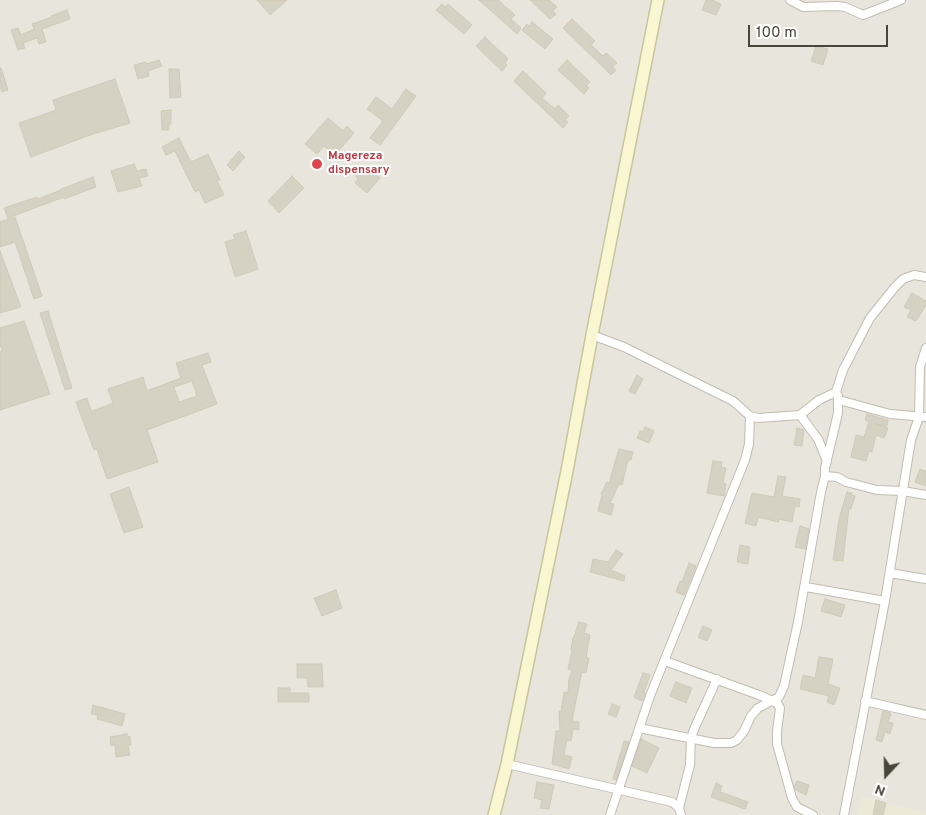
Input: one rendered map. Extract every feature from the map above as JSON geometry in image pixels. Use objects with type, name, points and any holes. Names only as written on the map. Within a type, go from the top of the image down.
[{"type":"street","points":[[495,814],[568,471],[592,334],[658,0]]},
{"type":"street","points":[[790,0],[803,7],[817,4],[845,7],[863,15],[901,0]]},
{"type":"street","points":[[639,728],[714,743],[731,743],[738,740],[751,716],[758,708],[779,697],[784,686],[806,586],[810,551],[838,413],[839,400],[836,392],[843,370],[870,318],[880,304],[903,279],[914,275],[926,277]]},
{"type":"street","points":[[592,334],[624,347],[733,400],[750,416],[758,418],[800,415],[819,400],[836,392]]},
{"type":"street","points":[[844,815],[885,601],[911,440],[922,417],[920,367],[926,348]]},
{"type":"street","points":[[839,400],[890,414],[922,417]]},
{"type":"street","points":[[800,415],[818,439],[827,461]]},
{"type":"street","points":[[610,815],[650,696],[745,460],[749,444],[750,416]]},
{"type":"street","points":[[825,476],[837,477],[846,482],[877,490],[903,491],[926,495]]},
{"type":"street","points":[[890,573],[926,580]]},
{"type":"street","points":[[806,586],[885,601]]},
{"type":"street","points":[[665,661],[774,700],[780,708],[777,744],[792,798],[797,807],[813,815]]},
{"type":"street","points":[[680,811],[690,765],[695,726],[717,679]]},
{"type":"street","points":[[866,701],[926,716]]},
{"type":"street","points":[[507,764],[617,791],[672,802],[680,811]]},
{"type":"shaded area","points":[[0,0],[926,0],[926,815],[0,815]]},
{"type":"shaded area","points":[[862,797],[926,813],[926,815],[857,815]]},
{"type":"building","points":[[257,0],[287,0],[270,15]]},
{"type":"building","points":[[479,0],[498,0],[515,15],[511,19],[521,28],[517,34]]},
{"type":"building","points":[[530,0],[549,0],[557,7],[553,11],[556,14],[550,19]]},
{"type":"building","points":[[706,0],[712,0],[721,4],[716,15],[702,10]]},
{"type":"building","points":[[442,4],[445,7],[448,4],[472,25],[464,34],[436,10]]},
{"type":"building","points":[[67,10],[70,19],[42,29],[46,42],[39,44],[37,38],[23,43],[25,48],[18,50],[11,30],[18,28],[21,35],[34,29],[32,24]]},
{"type":"building","points":[[572,19],[595,41],[591,45],[603,56],[606,53],[617,63],[612,67],[616,70],[611,75],[563,28]]},
{"type":"building","points":[[532,22],[553,39],[545,49],[522,30],[527,24],[529,26]]},
{"type":"building","points":[[485,37],[508,59],[505,63],[507,65],[502,71],[476,46]]},
{"type":"building","points":[[816,46],[828,49],[823,65],[811,61]]},
{"type":"building","points":[[159,60],[162,66],[148,71],[149,76],[138,79],[134,65]]},
{"type":"building","points":[[567,60],[590,82],[586,86],[589,88],[584,94],[558,70]]},
{"type":"building","points":[[0,68],[8,90],[2,92],[0,87]]},
{"type":"building","points":[[169,69],[179,69],[181,97],[170,98]]},
{"type":"building","points":[[523,71],[546,93],[542,98],[555,109],[558,105],[569,116],[565,120],[568,122],[563,128],[514,81]]},
{"type":"building","points":[[115,79],[130,123],[93,134],[31,157],[19,123],[56,110],[53,100]]},
{"type":"building","points":[[406,89],[416,96],[380,145],[370,138],[383,121],[367,109],[376,97],[392,109]]},
{"type":"building","points":[[171,110],[169,130],[162,130],[161,111]]},
{"type":"building","points":[[328,118],[343,131],[347,126],[354,133],[335,155],[324,146],[317,154],[305,144]]},
{"type":"building","points":[[179,138],[191,162],[208,154],[220,180],[217,181],[224,195],[205,203],[199,190],[195,192],[175,151],[166,155],[162,147]]},
{"type":"building","points":[[239,151],[245,157],[233,171],[227,165]]},
{"type":"building","points":[[134,164],[137,171],[146,169],[148,176],[139,178],[142,186],[118,192],[111,171]]},
{"type":"building","points":[[359,167],[365,172],[368,168],[380,178],[367,193],[355,183],[358,179],[353,173]]},
{"type":"building","points":[[292,176],[304,188],[279,213],[268,201]]},
{"type":"building","points":[[93,177],[96,187],[8,218],[4,208],[37,197],[38,199]]},
{"type":"building","points":[[15,217],[42,296],[34,299],[15,242],[0,247],[0,222]]},
{"type":"building","points":[[246,231],[258,269],[235,277],[225,242],[235,239],[233,235]]},
{"type":"building","points":[[0,251],[21,307],[0,313]]},
{"type":"building","points":[[912,293],[926,301],[926,305],[916,321],[907,317],[911,310],[904,307]]},
{"type":"building","points":[[48,311],[72,388],[65,390],[40,313]]},
{"type":"building","points":[[24,321],[50,394],[0,410],[0,352],[2,351],[0,328]]},
{"type":"building","points":[[208,353],[211,362],[202,365],[217,404],[147,430],[158,462],[107,479],[97,449],[94,450],[76,402],[87,398],[91,411],[113,403],[108,389],[143,377],[147,390],[149,390],[181,378],[176,363]],"holes":[[[192,381],[197,396],[179,402],[174,387]]]},
{"type":"building","points":[[637,375],[643,379],[635,394],[629,391]]},
{"type":"building","points":[[867,414],[888,420],[887,426],[876,424],[888,428],[884,438],[876,435],[872,452],[869,451],[866,461],[851,457],[856,435],[864,437],[869,422],[865,420]]},
{"type":"building","points":[[645,427],[654,431],[649,443],[637,438],[640,431],[643,432]]},
{"type":"building","points":[[797,428],[804,430],[802,446],[794,445]]},
{"type":"building","points":[[619,449],[633,452],[631,460],[628,460],[622,485],[619,484],[610,503],[614,504],[611,515],[598,511],[601,494],[607,482],[609,483]]},
{"type":"building","points":[[713,461],[722,462],[721,467],[726,468],[723,483],[726,484],[724,496],[707,493]]},
{"type":"building","points":[[920,469],[926,471],[926,486],[915,482]]},
{"type":"building","points":[[778,476],[786,477],[782,496],[800,499],[799,507],[795,506],[792,522],[779,519],[778,522],[758,517],[756,526],[745,523],[752,493],[774,497]]},
{"type":"building","points":[[129,487],[143,527],[124,533],[110,494]]},
{"type":"building","points":[[847,492],[855,496],[851,509],[849,508],[843,561],[833,560],[839,519]]},
{"type":"building","points":[[800,526],[809,529],[805,549],[795,547]]},
{"type":"building","points":[[740,545],[750,547],[748,564],[737,562]]},
{"type":"building","points":[[616,550],[623,554],[611,570],[625,576],[624,581],[590,572],[593,559],[608,562]]},
{"type":"building","points":[[689,563],[696,566],[684,595],[676,592]]},
{"type":"building","points":[[336,590],[342,608],[322,616],[314,598]]},
{"type":"building","points":[[825,599],[845,605],[841,617],[821,611]]},
{"type":"building","points":[[579,622],[587,624],[584,633],[590,635],[586,658],[589,658],[586,673],[582,672],[573,715],[573,721],[579,722],[579,730],[573,729],[571,741],[567,740],[564,755],[572,757],[569,769],[552,764],[556,731],[560,731],[559,711],[561,712],[564,692],[568,693],[572,670],[568,669],[573,637]]},
{"type":"building","points":[[703,626],[712,630],[707,641],[698,637]]},
{"type":"building","points":[[819,657],[833,659],[828,684],[840,688],[834,705],[827,702],[829,696],[800,689],[803,675],[815,678]]},
{"type":"building","points":[[297,664],[322,664],[323,687],[308,687],[307,678],[297,678]]},
{"type":"building","points":[[643,673],[650,675],[642,701],[634,697]]},
{"type":"building","points":[[676,682],[692,688],[686,703],[670,696]]},
{"type":"building","points":[[278,688],[290,688],[290,693],[309,693],[309,702],[278,702]]},
{"type":"building","points":[[612,704],[620,707],[616,717],[608,714]]},
{"type":"building","points":[[93,705],[125,714],[122,726],[97,719],[98,715],[91,714]]},
{"type":"building","points":[[883,711],[891,713],[888,722],[893,723],[890,734],[885,732],[882,742],[876,740]]},
{"type":"building","points":[[127,734],[127,737],[130,736],[131,745],[128,745],[130,755],[116,757],[115,745],[111,746],[110,737]]},
{"type":"building","points":[[641,739],[659,748],[647,773],[632,766]]},
{"type":"building","points":[[624,741],[629,742],[616,780],[613,779]]},
{"type":"building","points":[[797,781],[809,785],[806,795],[796,790],[794,786]]},
{"type":"building","points":[[537,782],[554,785],[549,809],[540,808],[542,800],[534,798]]},
{"type":"building","points":[[716,783],[722,786],[720,792],[748,802],[745,809],[711,797]]},
{"type":"building","points":[[876,800],[886,803],[883,815],[873,815]]},
{"type":"place","name":"Magereza dispensary","points":[[317,164]]}]
